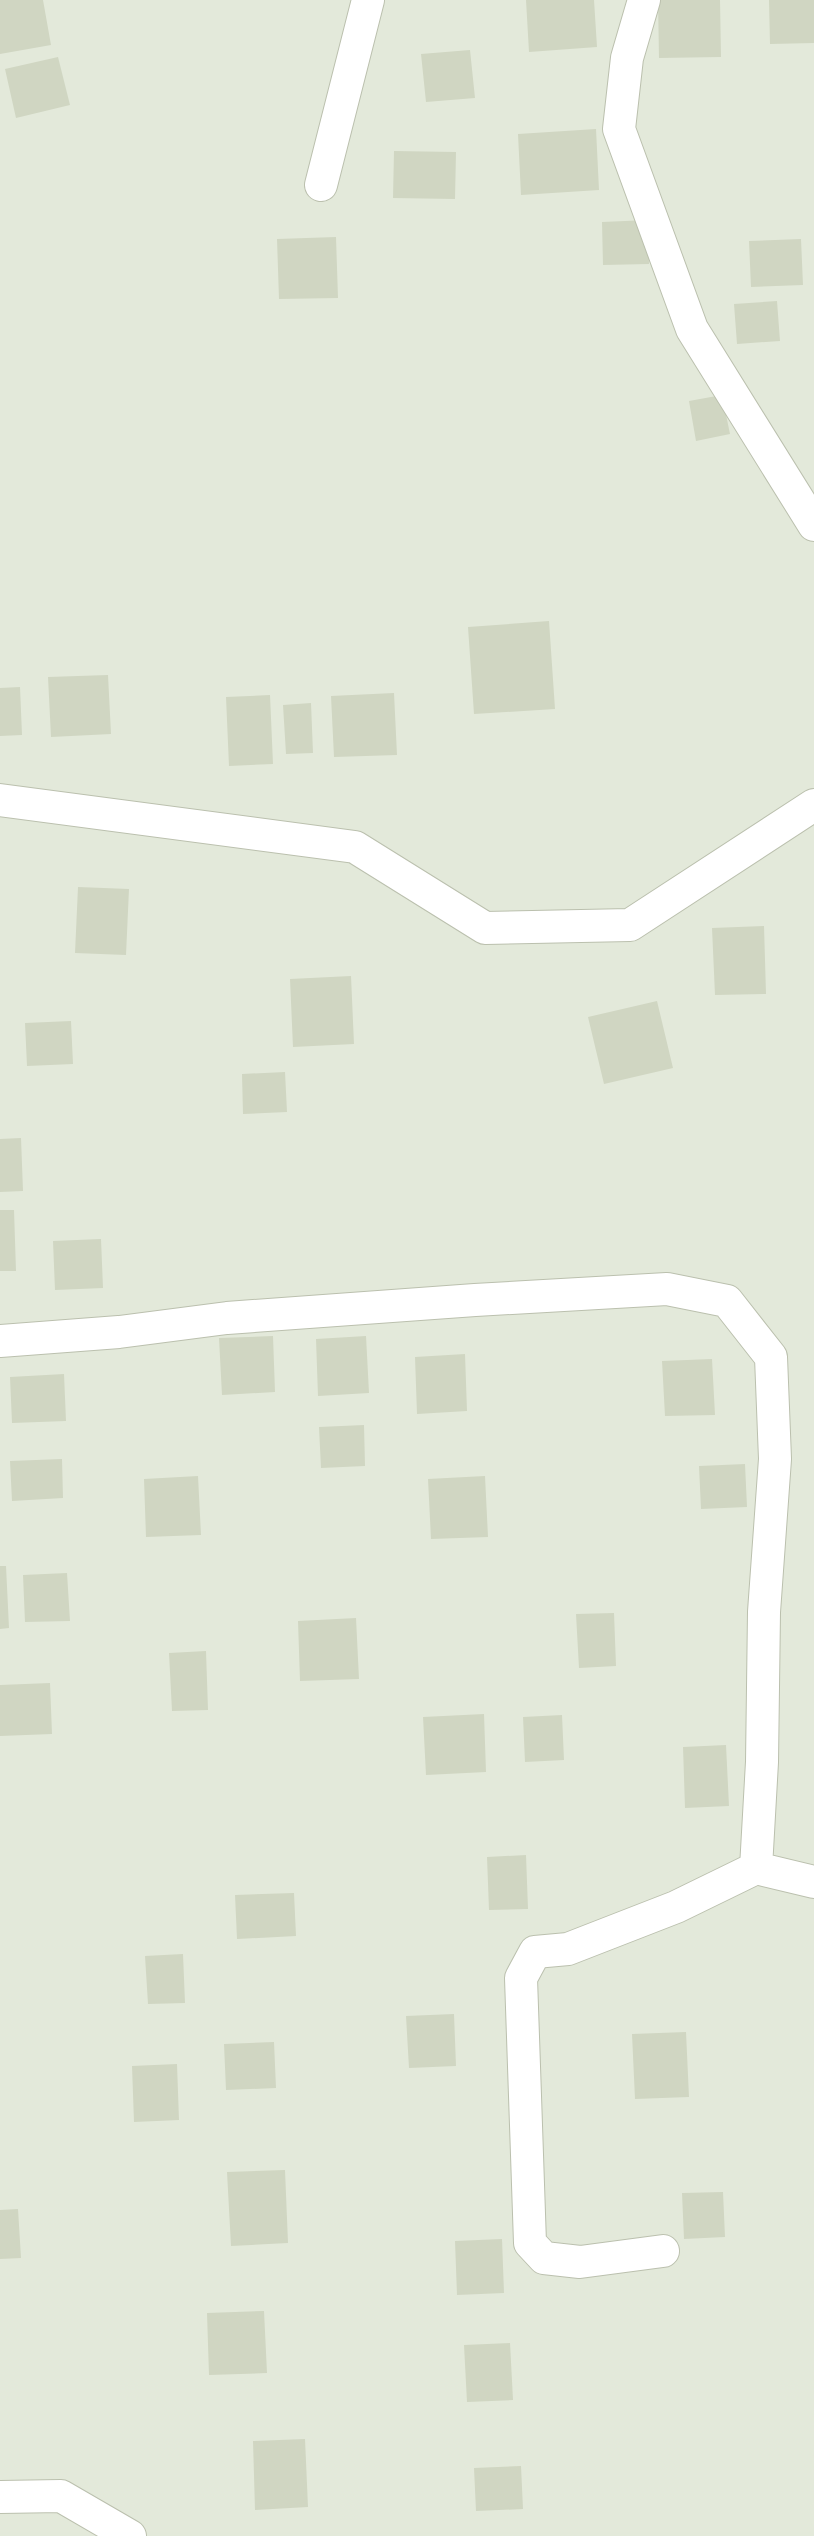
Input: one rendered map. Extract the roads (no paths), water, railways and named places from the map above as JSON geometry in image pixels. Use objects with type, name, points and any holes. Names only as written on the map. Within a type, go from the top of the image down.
[{"type":"street","points":[[321,185],[368,0]]},
{"type":"street","points":[[644,0],[627,58],[619,129],[692,328],[814,525]]},
{"type":"street","points":[[0,800],[355,847],[485,928],[630,925],[814,806]]},
{"type":"street","points":[[0,1341],[119,1332],[227,1318],[667,1289],[727,1300],[771,1357],[775,1458],[764,1612],[762,1762],[756,1868]]},
{"type":"street","points":[[663,2251],[580,2262],[544,2258],[530,2243],[521,1978],[535,1952],[568,1949],[676,1907],[756,1868],[814,1882]]},
{"type":"street","points":[[0,2497],[62,2496],[130,2536]]}]
